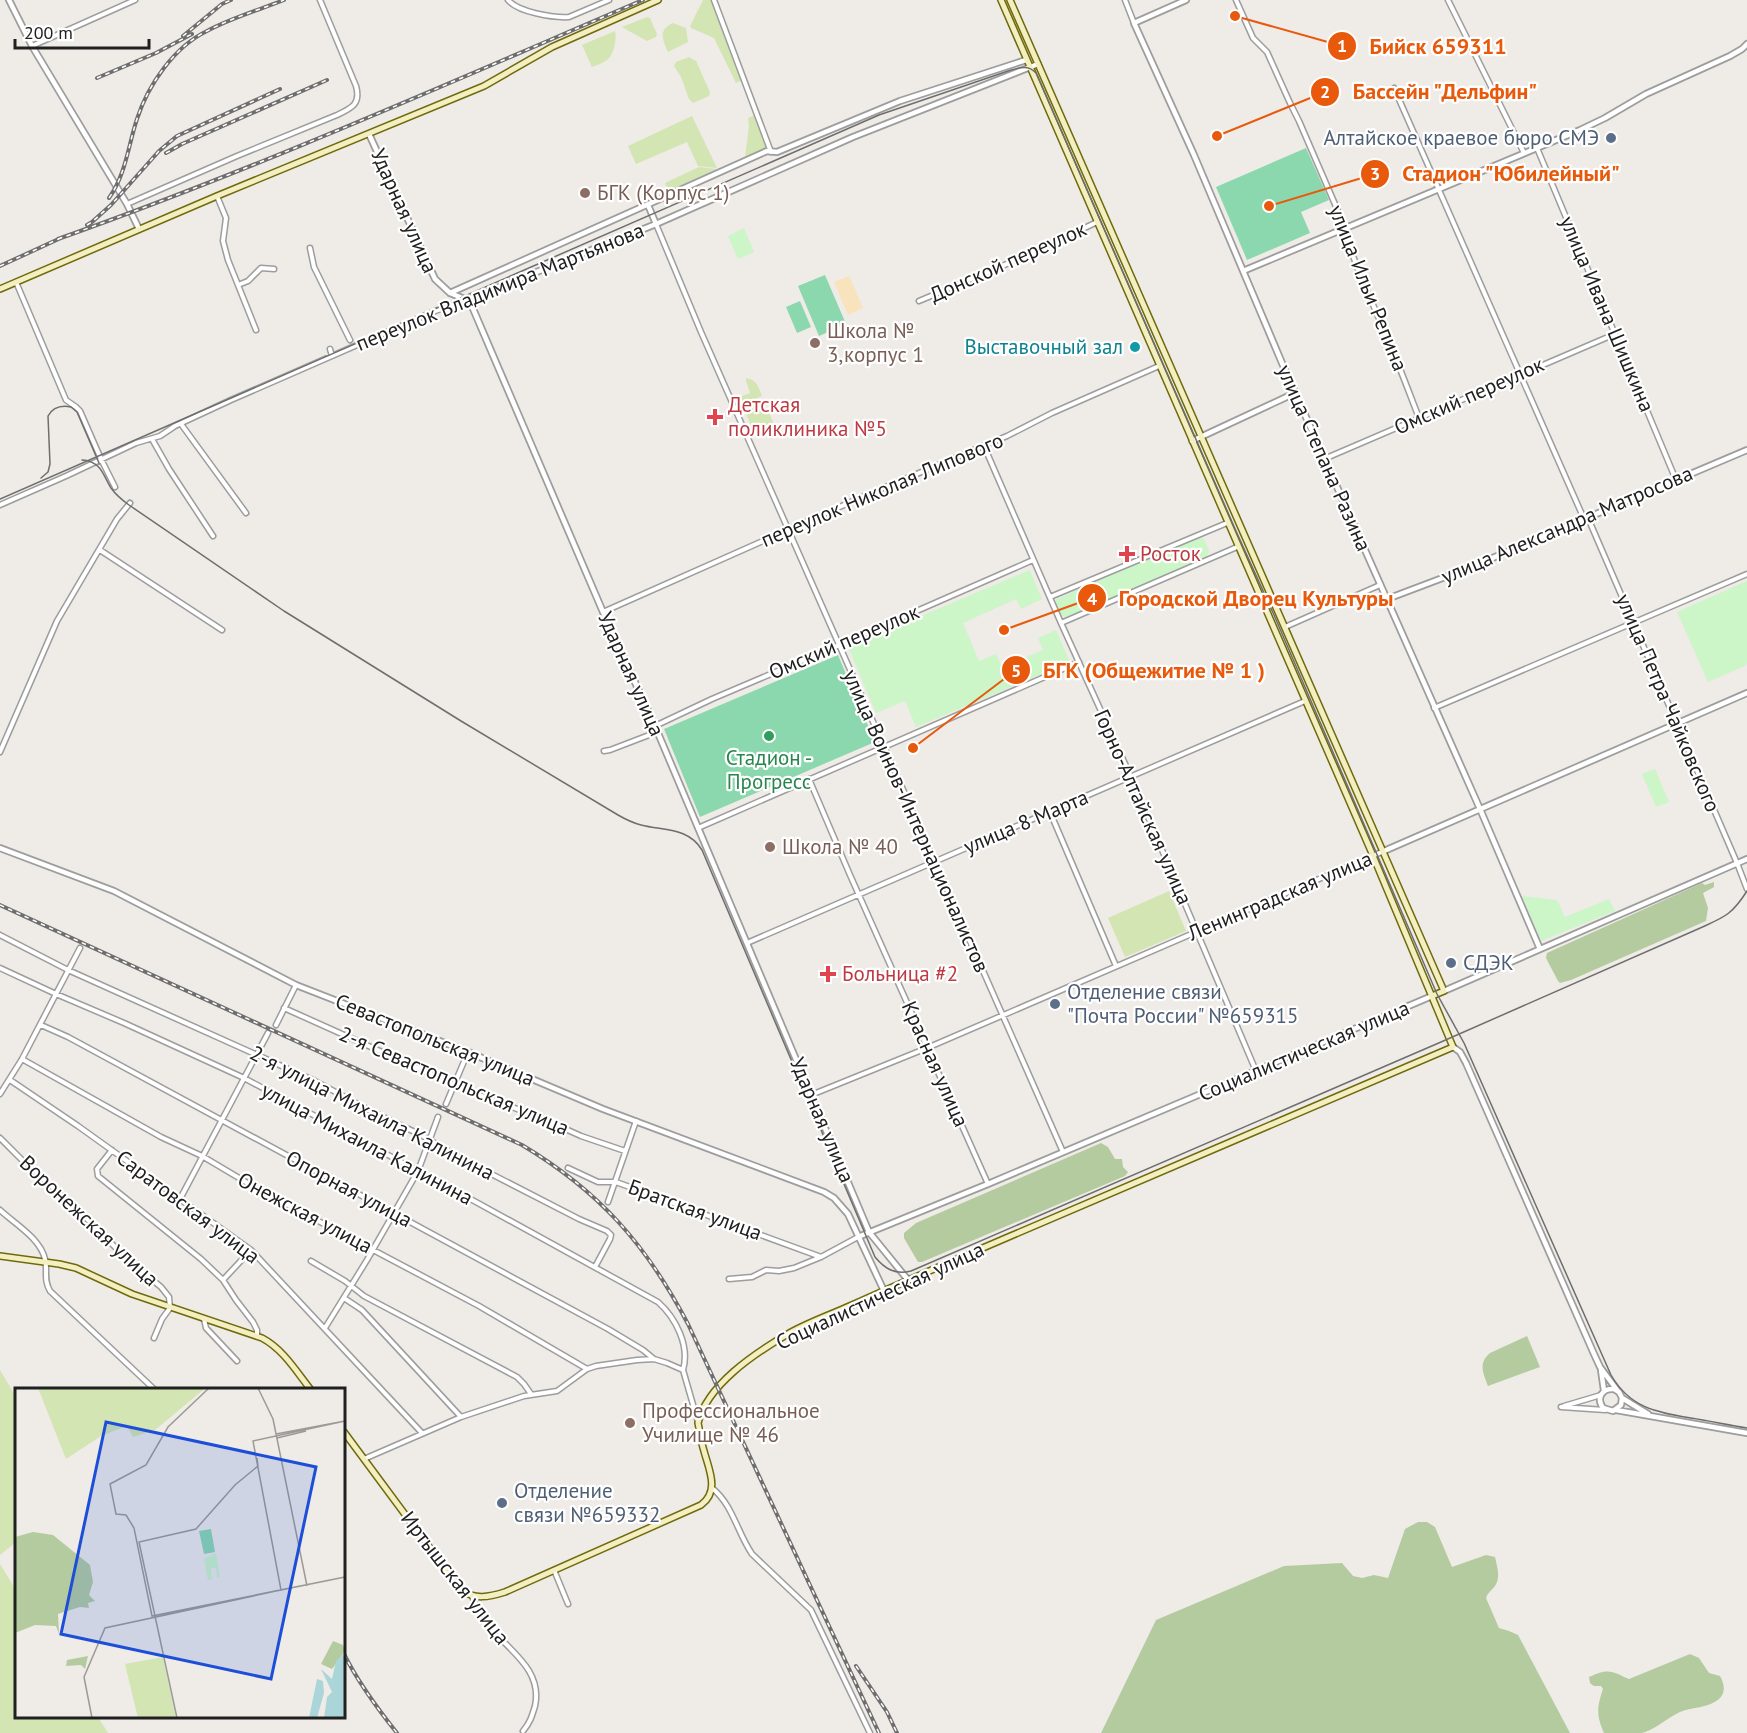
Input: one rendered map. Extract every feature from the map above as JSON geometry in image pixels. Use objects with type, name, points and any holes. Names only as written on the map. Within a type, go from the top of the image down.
[{"type":"main road","points":[[0,289],[217,196],[484,86],[552,47],[658,0]]},
{"type":"main road","points":[[1002,0],[1237,547],[1373,856],[1453,1047]]},
{"type":"main road","points":[[1010,0],[1444,991]]},
{"type":"main road","points":[[1159,366],[1168,361]]},
{"type":"main road","points":[[1305,701],[1316,696]]},
{"type":"main road","name":"Социалистическая улица","points":[[1432,996],[1444,991]]},
{"type":"main road","name":"Социалистическая улица","points":[[698,1423],[703,1408],[718,1388],[753,1356],[789,1334],[908,1280],[1453,1047]]},
{"type":"main road","points":[[0,1256],[76,1268],[170,1308],[257,1336],[277,1348],[310,1388]]},
{"type":"main road","points":[[472,1596],[486,1597],[505,1592],[701,1505],[708,1499],[712,1480],[698,1423]]},
{"type":"main road","name":"Иртышская улица","points":[[345,1433],[450,1577],[461,1590],[472,1596]]},
{"type":"street","points":[[9,0],[32,46],[127,204],[139,229]]},
{"type":"street","points":[[32,46],[135,0]]},
{"type":"street","points":[[127,204],[345,111],[357,101],[356,86],[320,0]]},
{"type":"street","points":[[508,0],[512,4],[537,14],[569,17],[609,0]]},
{"type":"street","points":[[714,0],[771,152]]},
{"type":"street","name":"улица Степана Разина","points":[[1125,0],[1540,949]]},
{"type":"street","points":[[1134,23],[1186,0]]},
{"type":"street","name":"улица Ильи Репина","points":[[1236,0],[1253,38],[1266,52],[1299,121],[1345,230],[1362,281],[1419,418]]},
{"type":"street","points":[[1448,0],[1524,153]]},
{"type":"street","points":[[1243,271],[1345,230],[1605,118],[1646,94],[1730,56],[1747,44]]},
{"type":"street","points":[[450,293],[767,152],[777,152],[874,111],[1026,60]]},
{"type":"street","name":"переулок Владимира Мартьянова","points":[[0,505],[66,477],[136,443],[152,439],[231,400],[435,311],[656,224],[854,137],[1038,64]]},
{"type":"street","name":"улица Петра Чайковского","points":[[1394,88],[1519,375],[1634,623],[1747,889]]},
{"type":"street","name":"Ударная улица","points":[[369,134],[435,279],[450,293],[467,300],[480,325],[603,612],[655,726],[869,1232],[908,1280]]},
{"type":"street","name":"улица Ивана Шишкина","points":[[1537,148],[1676,480]]},
{"type":"street","points":[[217,196],[227,220],[223,245],[256,330]]},
{"type":"street","points":[[648,204],[656,224]]},
{"type":"street","name":"Донской переулок","points":[[919,301],[1028,255],[1097,222]]},
{"type":"street","name":"улица Воинов-Интернационалистов","points":[[656,224],[883,747],[1063,1152]]},
{"type":"street","points":[[310,248],[314,267],[350,340]]},
{"type":"street","points":[[238,285],[248,281],[261,268],[274,269]]},
{"type":"street","points":[[16,282],[66,400],[80,411],[100,459],[115,487]]},
{"type":"street","name":"Омский переулок","points":[[1324,459],[1615,334]]},
{"type":"street","points":[[330,349],[332,356]]},
{"type":"street","name":"переулок Николая Липового","points":[[603,612],[871,493],[1007,436],[1052,413],[1159,366]]},
{"type":"street","points":[[1192,441],[1295,393]]},
{"type":"street","points":[[180,424],[246,513]]},
{"type":"street","points":[[152,439],[213,536]]},
{"type":"street","name":"Горно-Алтайская улица","points":[[984,446],[1131,777],[1256,1071]]},
{"type":"street","name":"улица Александра Матросова","points":[[1387,599],[1469,568],[1747,450]]},
{"type":"street","points":[[0,752],[57,621],[117,519],[130,503]]},
{"type":"street","points":[[1050,597],[1227,523]]},
{"type":"street","points":[[1061,622],[1237,547]]},
{"type":"street","points":[[100,550],[222,630]]},
{"type":"street","name":"Омский переулок","points":[[655,726],[712,699],[1033,560]]},
{"type":"street","points":[[1434,708],[1747,574]]},
{"type":"street","points":[[1285,627],[1380,585]]},
{"type":"street","points":[[698,828],[1079,662]]},
{"type":"street","name":"Ленинградская улица","points":[[811,1095],[927,1048],[1747,693]]},
{"type":"street","name":"улица 8 Марта","points":[[747,943],[1305,701]]},
{"type":"street","points":[[604,751],[657,732]]},
{"type":"street","name":"Красная улица","points":[[809,779],[988,1184]]},
{"type":"street","points":[[1050,812],[1116,966]]},
{"type":"street","name":"Севастопольская улица","points":[[0,848],[114,891],[296,985],[468,1052],[603,1109],[824,1192],[842,1205],[884,1291]]},
{"type":"street","name":"Социалистическая улица","points":[[1444,991],[1747,859]]},
{"type":"street","name":"2-я улица Михаила Калинина","points":[[0,934],[68,970],[315,1082],[609,1233],[610,1239],[595,1267]]},
{"type":"street","points":[[0,1094],[41,1025],[80,948]]},
{"type":"street","name":"улица Михаила Калинина","points":[[0,968],[244,1078],[652,1299],[662,1306],[676,1326],[686,1357],[683,1370]]},
{"type":"street","points":[[276,1025],[296,985]]},
{"type":"street","name":"Социалистическая улица","points":[[858,1237],[1432,996]]},
{"type":"street","name":"2-я Севастопольская улица","points":[[284,1008],[471,1092],[625,1151]]},
{"type":"street","name":"Опорная улица","points":[[41,1025],[68,1037],[608,1329],[644,1350],[654,1359]]},
{"type":"street","points":[[180,1199],[268,1033]]},
{"type":"street","points":[[1453,1047],[1460,1052],[1466,1063],[1600,1367],[1622,1398],[1650,1415]]},
{"type":"street","points":[[446,1104],[468,1052]]},
{"type":"street","name":"Онежская улица","points":[[22,1059],[150,1131],[202,1156],[256,1188],[479,1306],[586,1369]]},
{"type":"street","name":"Саратовская улица","points":[[10,1080],[251,1250],[422,1433]]},
{"type":"street","points":[[325,1328],[418,1171],[438,1117]]},
{"type":"street","points":[[608,1202],[636,1121]]},
{"type":"street","name":"Воронежская улица","points":[[0,1138],[126,1258],[161,1287],[168,1297],[170,1308]]},
{"type":"street","points":[[112,1150],[97,1169],[98,1176],[201,1259],[223,1280],[253,1322],[257,1336]]},
{"type":"street","name":"Братская улица","points":[[568,1168],[596,1182],[616,1182],[821,1257]]},
{"type":"street","points":[[0,1210],[36,1241],[46,1262],[45,1278],[50,1292],[154,1388]]},
{"type":"street","points":[[729,1279],[752,1276],[766,1270],[790,1269],[821,1257],[858,1237]]},
{"type":"street","points":[[223,1280],[251,1250]]},
{"type":"street","points":[[311,1261],[371,1299],[517,1377],[531,1394]]},
{"type":"street","points":[[344,1298],[362,1310],[461,1417]]},
{"type":"street","points":[[154,1338],[162,1319],[170,1308]]},
{"type":"street","points":[[204,1319],[206,1328],[237,1361]]},
{"type":"street","points":[[364,1459],[461,1417],[531,1394],[557,1391],[586,1369],[637,1360],[654,1359],[683,1370],[698,1423]]},
{"type":"street","points":[[1600,1367],[1603,1393],[1601,1405],[1606,1410]]},
{"type":"street","points":[[1617,1390],[1610,1389],[1561,1407],[1616,1410],[1747,1433]]},
{"type":"street","points":[[1616,1410],[1621,1405],[1622,1398]]},
{"type":"street","points":[[712,1488],[728,1504],[752,1554],[811,1610],[870,1733]]},
{"type":"street","points":[[554,1570],[568,1604]]},
{"type":"street","name":"Иртышская улица","points":[[472,1596],[483,1619],[527,1667],[534,1679],[537,1692],[536,1701],[529,1723],[523,1731]]},
{"type":"green space","points":[[703,0],[711,0],[743,80],[736,83],[714,38],[690,26]]},
{"type":"green space","points":[[647,17],[650,18],[657,34],[656,37],[647,41],[622,27]]},
{"type":"green space","points":[[673,23],[686,28],[688,42],[668,52],[663,32]]},
{"type":"green space","points":[[615,31],[613,51],[609,58],[592,67],[582,45]]},
{"type":"green space","points":[[689,57],[696,61],[710,92],[709,96],[693,103],[674,66],[676,62]]},
{"type":"green space","points":[[755,115],[766,149],[745,158],[748,118]]},
{"type":"green space","points":[[692,116],[717,168],[698,166],[687,142],[636,164],[628,146]]},
{"type":"green space","points":[[1306,148],[1329,200],[1301,212],[1310,233],[1247,260],[1216,187]]},
{"type":"green space","points":[[699,167],[717,169],[666,192],[665,183]]},
{"type":"green space","points":[[744,228],[754,252],[738,259],[728,236]]},
{"type":"green space","points":[[825,275],[846,324],[819,336],[798,286]]},
{"type":"green space","points":[[800,301],[811,327],[797,333],[786,307]]},
{"type":"green space","points":[[746,378],[753,380],[758,386],[762,396],[757,398],[758,402],[760,401],[766,414],[769,413],[779,435],[770,439],[767,432],[756,437],[739,397],[750,393]]},
{"type":"green space","points":[[1199,536],[1204,539],[1209,550],[1207,557],[1067,617],[1061,616],[1056,599]]},
{"type":"green space","points":[[1030,570],[1042,599],[1021,609],[1016,599],[963,623],[979,661],[996,654],[1002,667],[1043,650],[1038,638],[1056,630],[1070,662],[916,727],[905,701],[876,713],[848,647]]},
{"type":"green space","points":[[1747,581],[1747,663],[1745,666],[1708,682],[1677,612]]},
{"type":"green space","name":"Стадион - Прогресс","points":[[838,655],[875,742],[700,817],[664,729]]},
{"type":"green space","points":[[1655,769],[1669,802],[1656,807],[1642,774]]},
{"type":"green space","points":[[1714,882],[1714,887],[1703,893],[1708,908],[1706,921],[1571,980],[1560,983],[1558,981],[1546,958],[1547,953],[1702,883],[1705,885]]},
{"type":"green space","points":[[1169,891],[1186,931],[1125,957],[1108,918]]},
{"type":"green space","points":[[1522,896],[1557,900],[1565,917],[1609,899],[1615,911],[1541,941]]},
{"type":"green space","points":[[1101,1143],[1108,1147],[1115,1159],[1122,1159],[1123,1167],[1128,1172],[1125,1176],[922,1262],[918,1262],[904,1238],[904,1233],[916,1223]]},
{"type":"green space","points":[[1527,1336],[1540,1367],[1488,1386],[1483,1368],[1486,1357]]},
{"type":"green space","points":[[0,1370],[15,1395],[15,1543],[0,1555]]},
{"type":"green space","points":[[1418,1522],[1427,1522],[1435,1527],[1452,1567],[1486,1555],[1495,1557],[1498,1579],[1486,1598],[1499,1628],[1518,1635],[1570,1733],[1101,1733],[1156,1620],[1284,1566],[1342,1563],[1353,1576],[1362,1578],[1374,1575],[1388,1578],[1405,1529]]},
{"type":"green space","points":[[0,1564],[15,1588],[15,1718],[99,1718],[108,1733],[0,1733]]},
{"type":"green space","points":[[1690,1654],[1699,1658],[1709,1673],[1720,1676],[1724,1687],[1720,1698],[1706,1706],[1680,1712],[1642,1733],[1604,1733],[1598,1711],[1603,1689],[1601,1686],[1594,1686],[1590,1683],[1589,1677],[1601,1672],[1610,1672],[1629,1679]]},
{"type":"sand","points":[[849,276],[863,308],[848,315],[834,282]]},
{"type":"tram line","points":[[0,499],[879,115],[1008,71],[1030,68],[1036,73],[1274,615],[1437,994],[1464,1043],[1611,1375],[1627,1395],[1645,1407],[1747,1428]]},
{"type":"tram line","points":[[41,478],[48,472],[50,464],[48,416],[58,407],[71,407],[77,412],[99,463]]},
{"type":"tram line","points":[[82,460],[97,466],[113,491],[126,503],[284,611],[461,721],[629,821],[675,831],[690,837],[702,850],[875,1257],[887,1268],[895,1271],[911,1271],[1714,922],[1736,906],[1747,891]]},
{"type":"railway","points":[[183,36],[222,4],[231,0]]},
{"type":"railway","points":[[109,198],[123,170],[142,106],[155,80],[173,57],[207,31],[284,0]]},
{"type":"railway","points":[[58,239],[279,155],[643,0]]},
{"type":"railway","points":[[97,78],[156,53],[192,34]]},
{"type":"railway","points":[[166,153],[327,80]]},
{"type":"railway","points":[[87,225],[111,205],[159,151],[177,136],[280,89]]},
{"type":"railway","points":[[0,266],[63,237]]},
{"type":"railway","points":[[0,905],[522,1145],[575,1181],[597,1201],[637,1244],[672,1295],[688,1324],[879,1733]]},
{"type":"railway","points":[[345,1656],[368,1695],[397,1733]]},
{"type":"railway","points":[[856,1666],[887,1712],[897,1733]]},
{"type":"place","name":"Бийск 659311","points":[[1235,16]]},
{"type":"place","name":"Бассейн \"Дельфин\"","points":[[1217,136]]},
{"type":"place","name":"Алтайское краевое бюро СМЭ","points":[[1611,138]]},
{"type":"place","name":"БГК (Корпус 1)","points":[[585,193]]},
{"type":"place","name":"Стадион \"Юбилейный\"","points":[[1269,206]]},
{"type":"place","name":"Школа № 3,корпус 1","points":[[815,343]]},
{"type":"place","name":"Выставочный зал","points":[[1135,347]]},
{"type":"place","name":"Детская поликлиника №5","points":[[715,417]]},
{"type":"place","name":"Росток","points":[[1127,554]]},
{"type":"place","name":"Городской Дворец Культуры","points":[[1004,630]]},
{"type":"place","name":"Стадион - Прогресс","points":[[769,736]]},
{"type":"place","name":"БГК (Общежитие № 1 )","points":[[913,748]]},
{"type":"place","name":"Школа № 40","points":[[770,847]]},
{"type":"place","name":"СДЭК","points":[[1451,963]]},
{"type":"place","name":"Больница #2","points":[[828,974]]},
{"type":"place","name":"Отделение связи \"Почта России\" №659315","points":[[1055,1004]]},
{"type":"place","name":"Профессиональное Училище № 46","points":[[630,1423]]},
{"type":"place","name":"Отделение связи №659332","points":[[502,1503]]}]
